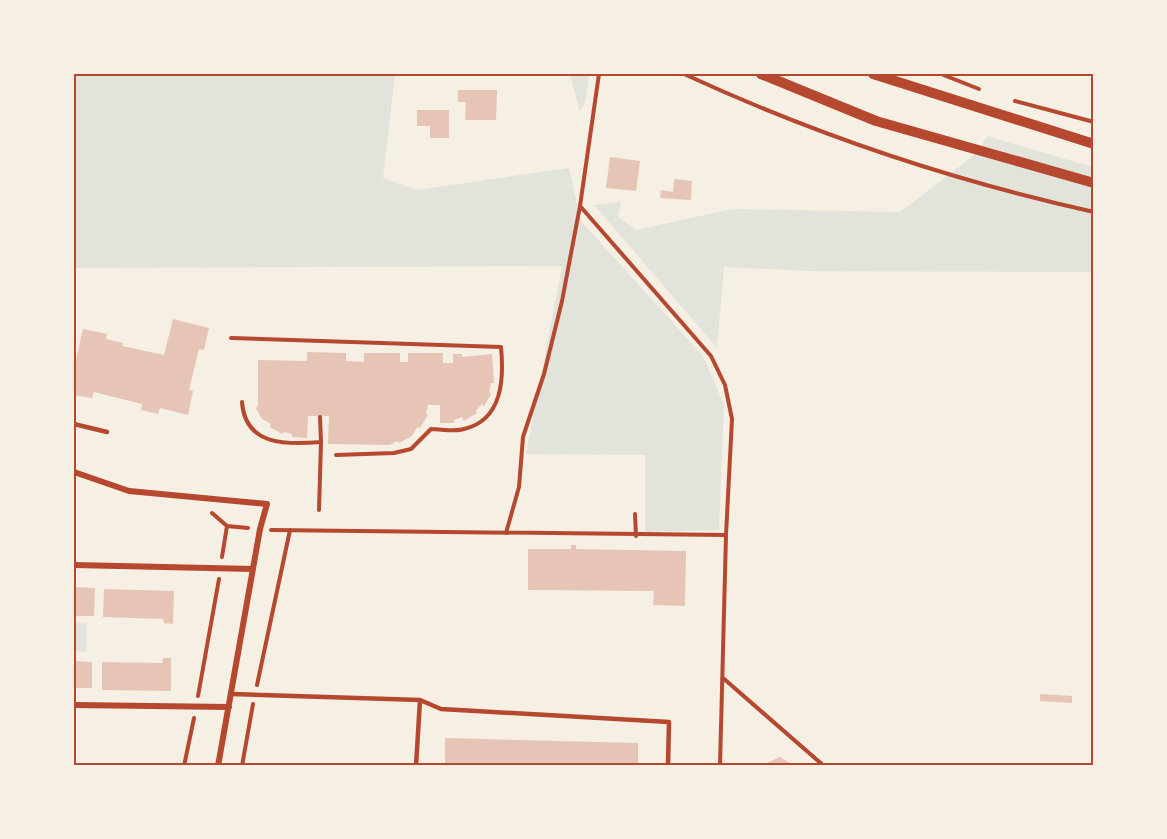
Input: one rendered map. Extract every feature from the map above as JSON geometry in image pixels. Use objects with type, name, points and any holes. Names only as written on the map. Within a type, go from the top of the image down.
[{"type":"street","points":[[761,74],[876,121],[1094,183]]},
{"type":"street","points":[[873,74],[889,76],[1094,144]]},
{"type":"street","points":[[74,472],[129,491],[267,504],[260,529],[218,765]]},
{"type":"street","points":[[74,565],[253,569]]},
{"type":"street","points":[[74,705],[229,708]]},
{"type":"lane","points":[[74,424],[107,432]]},
{"type":"lane","points":[[232,694],[420,700],[441,709],[669,722],[668,765]]},
{"type":"lane","points":[[416,765],[420,700]]},
{"type":"path","points":[[506,533],[519,487],[524,437],[544,374],[562,301],[580,206],[599,74]]},
{"type":"path","points":[[684,74],[769,110],[872,149],[1031,198],[1094,212]]},
{"type":"path","points":[[941,74],[989,93]]},
{"type":"path","points":[[1012,100],[1094,122]]},
{"type":"path","points":[[580,206],[711,356],[725,385],[732,419],[726,535],[720,765]]},
{"type":"path","points":[[231,338],[501,347],[502,389],[495,406],[482,420],[465,429],[431,429],[411,449],[394,453],[336,454]]},
{"type":"path","points":[[242,402],[243,416],[250,428],[266,438],[287,444],[321,442]]},
{"type":"path","points":[[319,510],[320,417]]},
{"type":"path","points":[[635,514],[636,536]]},
{"type":"path","points":[[184,765],[227,526],[290,530],[636,536],[726,535]]},
{"type":"path","points":[[242,765],[290,530]]},
{"type":"path","points":[[722,677],[824,765]]},
{"type":"shaded area","points":[[74,74],[395,74],[383,178],[417,190],[569,168],[581,221],[703,356],[724,405],[719,530],[645,532],[645,455],[526,454],[562,266],[74,268]]},
{"type":"shaded area","points":[[570,74],[589,74],[586,99],[580,112]]},
{"type":"shaded area","points":[[987,136],[1093,167],[1093,272],[809,271],[724,267],[717,348],[594,205],[621,202],[618,217],[636,230],[732,209],[900,212],[977,153]]},
{"type":"shaded area","points":[[74,622],[87,623],[86,652],[74,651]]},
{"type":"building","points":[[458,90],[497,90],[496,120],[465,120],[466,102],[458,102]]},
{"type":"building","points":[[417,110],[449,110],[449,138],[430,138],[430,126],[417,126]]},
{"type":"building","points":[[610,157],[640,161],[636,191],[606,188]]},
{"type":"building","points":[[674,179],[692,181],[691,200],[660,198],[661,190],[673,192]]},
{"type":"building","points":[[173,319],[209,328],[204,350],[199,349],[189,390],[193,391],[188,415],[160,408],[158,414],[141,410],[142,404],[94,392],[92,398],[74,395],[74,368],[83,329],[107,334],[106,339],[123,343],[122,346],[164,355]]},
{"type":"building","points":[[307,352],[346,353],[346,361],[364,362],[364,353],[400,353],[400,362],[408,362],[408,353],[443,353],[443,363],[453,363],[453,354],[462,354],[462,357],[492,354],[494,383],[491,383],[489,392],[491,394],[484,406],[482,404],[476,411],[477,413],[464,421],[462,417],[454,420],[454,423],[440,423],[440,405],[428,405],[426,413],[428,415],[420,428],[417,427],[412,436],[399,443],[397,441],[390,445],[328,444],[329,416],[308,416],[307,438],[292,437],[292,434],[284,432],[282,434],[270,427],[271,424],[262,419],[256,408],[258,405],[258,360],[307,361]]},
{"type":"building","points":[[571,545],[576,545],[576,549],[686,551],[685,606],[653,605],[654,591],[528,590],[528,549],[571,549]]},
{"type":"building","points":[[74,587],[95,588],[94,616],[74,616]]},
{"type":"building","points":[[104,589],[174,591],[173,624],[164,623],[163,619],[103,617]]},
{"type":"building","points":[[163,658],[171,658],[171,691],[102,690],[102,662],[162,663]]},
{"type":"building","points":[[74,661],[92,662],[92,688],[74,688]]},
{"type":"building","points":[[1040,694],[1072,696],[1072,703],[1040,701]]},
{"type":"building","points":[[445,738],[638,743],[638,766],[445,766]]},
{"type":"building","points":[[780,757],[794,766],[767,766],[767,763]]}]
